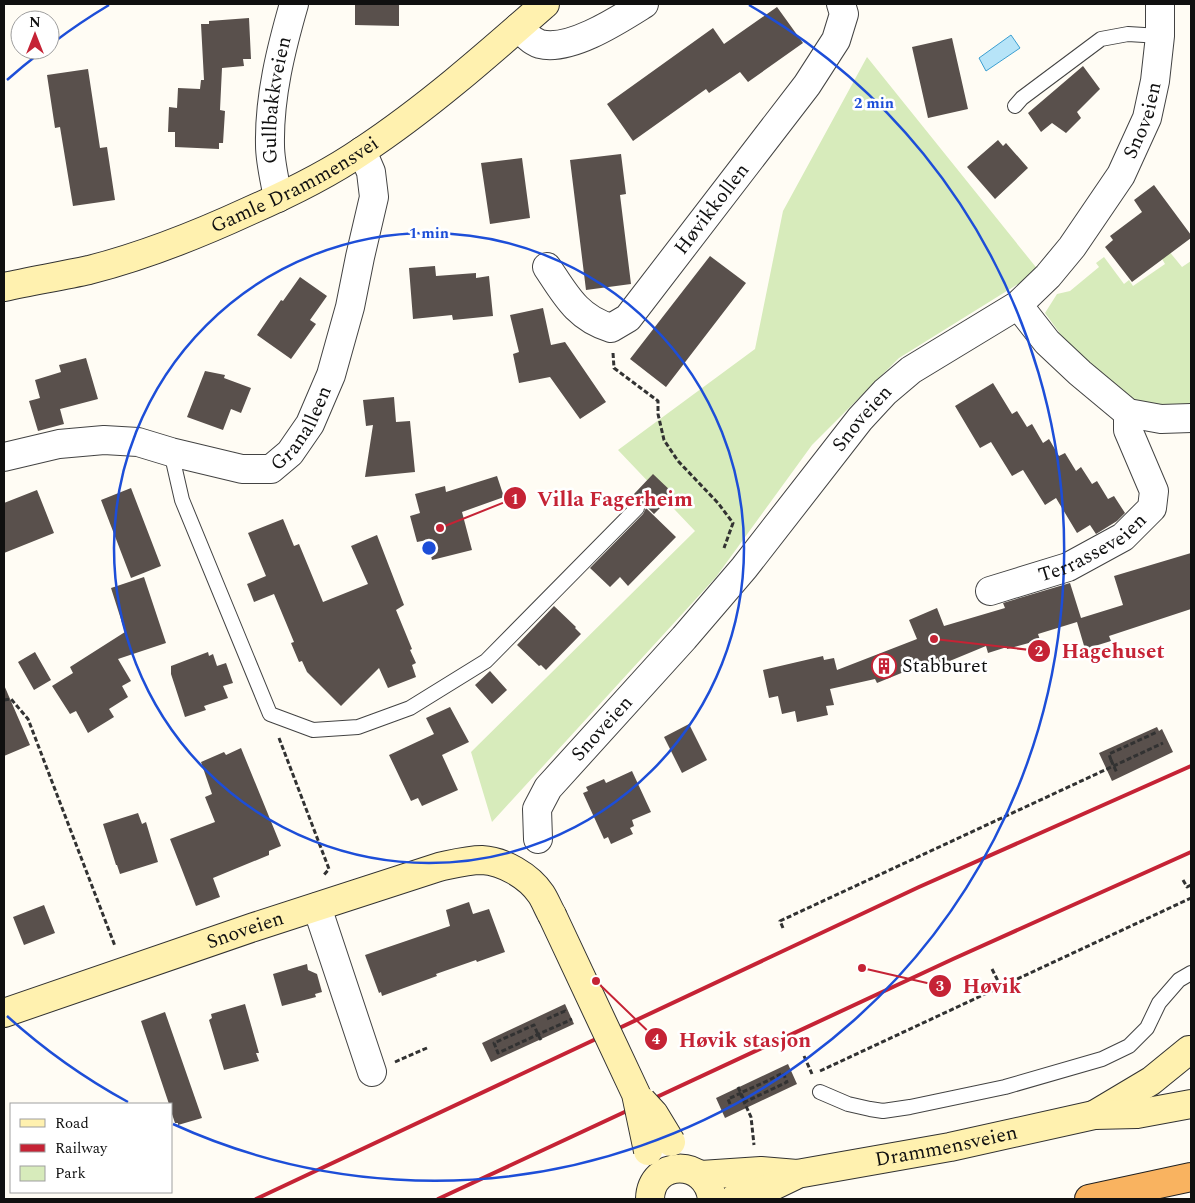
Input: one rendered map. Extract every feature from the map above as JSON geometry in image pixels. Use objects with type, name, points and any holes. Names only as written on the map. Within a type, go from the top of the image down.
[{"type":"highway","points":[[1089,1199],[1191,1177]]},
{"type":"main road","name":"Gamle Drammensvei","points":[[4,287],[90,269],[136,256],[216,226],[319,177],[362,151],[441,92],[545,4]]},
{"type":"main road","name":"Snoveien","points":[[4,1013],[124,971],[439,867],[464,861],[482,860],[499,863],[516,872],[541,893],[636,1094],[659,1147],[651,1192]]},
{"type":"main road","name":"Drammensveien","points":[[1094,1115],[1151,1081],[1191,1053]]},
{"type":"main road","name":"Drammensveien","points":[[651,1192],[659,1176],[678,1168],[695,1172],[761,1171],[797,1174],[950,1147],[1094,1115],[1137,1114],[1191,1104]]},
{"type":"main road","points":[[659,1147],[707,1182],[711,1190],[712,1199]]},
{"type":"main road","name":"Drammensveien","points":[[734,1199],[767,1189],[797,1174]]},
{"type":"street","name":"Gullbakkveien","points":[[278,198],[269,146],[273,101],[284,39],[294,4]]},
{"type":"street","points":[[518,27],[528,38],[540,44],[556,45],[584,37],[609,25],[644,4]]},
{"type":"street","name":"Høvikkollen","points":[[547,267],[579,312],[598,324],[611,328],[628,318],[807,85],[836,40],[844,14],[841,4]]},
{"type":"street","name":"Snoveien","points":[[538,839],[538,809],[548,788],[684,638],[738,575],[860,419],[885,392],[911,370],[1018,305],[1048,276],[1072,247],[1121,175],[1147,118],[1155,81],[1160,36],[1160,4]]},
{"type":"street","name":"Granalleen","points":[[4,457],[59,444],[104,440],[138,442],[242,469],[271,469],[290,453],[310,424],[331,375],[350,307],[374,197],[371,172],[362,151]]},
{"type":"street","points":[[1018,305],[1047,342],[1080,373],[1128,413],[1161,419],[1191,418]]},
{"type":"street","name":"Terrasseveien","points":[[990,592],[1068,567],[1123,537],[1152,508],[1154,490],[1128,430],[1128,413]]},
{"type":"street","points":[[317,907],[372,1072]]},
{"type":"lane","points":[[1015,106],[1022,98],[1101,40],[1112,36],[1128,34],[1160,36]]},
{"type":"lane","points":[[171,452],[182,500],[270,714],[313,730],[358,727],[410,708],[486,661],[637,508]]},
{"type":"lane","points":[[820,1092],[848,1104],[870,1109],[910,1108],[1005,1087],[1102,1059],[1129,1046],[1147,1028],[1159,1003],[1179,980],[1191,973]]},
{"type":"path","points":[[614,368],[658,401],[658,414],[664,440],[678,461],[718,503],[733,524]]},
{"type":"path","points":[[4,700],[11,699],[28,719],[124,971]]},
{"type":"path","points":[[270,714],[328,869]]},
{"type":"path","points":[[1117,773],[1108,754],[1158,732]]},
{"type":"path","points":[[783,928],[780,921],[1162,743]]},
{"type":"path","points":[[1184,880],[1187,887],[1191,885]]},
{"type":"path","points":[[812,1075],[1191,898]]},
{"type":"path","points":[[992,969],[1001,987]]},
{"type":"path","points":[[538,1035],[569,1021],[565,1011],[547,1019],[564,1011],[568,1021],[543,1032],[537,1034],[498,1053],[494,1043],[534,1025],[536,1030],[538,1035],[541,1040]]},
{"type":"path","points":[[372,1072],[427,1048]]},
{"type":"path","points":[[730,1104],[728,1099],[783,1073],[787,1082],[745,1102],[741,1093]]},
{"type":"path","points":[[738,1087],[752,1117],[754,1147]]},
{"type":"green space","points":[[867,57],[1039,271],[899,358],[812,445],[716,577],[492,822],[471,752],[695,531],[618,450],[755,349],[783,211]]},
{"type":"green space","points":[[1168,250],[1182,267],[1191,261],[1191,407],[1145,406],[1128,398],[1067,343],[1045,313],[1057,294],[1070,291],[1099,267],[1096,263],[1104,257],[1124,284],[1129,280],[1133,286],[1165,264],[1159,254]]},
{"type":"water","points":[[1011,35],[1020,48],[986,71],[979,58]]},
{"type":"building","points":[[355,4],[399,4],[399,26],[355,25]]},
{"type":"building","points":[[777,7],[803,43],[748,82],[740,72],[709,93],[706,89],[633,141],[607,104],[713,28],[724,44]]},
{"type":"building","points":[[249,18],[251,59],[243,59],[244,66],[222,68],[220,110],[225,111],[223,143],[219,143],[219,149],[175,147],[175,132],[168,132],[169,107],[177,108],[178,88],[200,89],[201,80],[204,80],[201,24],[209,24],[209,21]]},
{"type":"building","points":[[952,38],[968,109],[928,118],[912,47]]},
{"type":"building","points":[[1083,66],[1100,89],[1077,112],[1081,118],[1066,133],[1052,123],[1041,132],[1028,113]]},
{"type":"building","points":[[88,69],[100,148],[107,147],[115,200],[73,206],[60,127],[55,128],[47,75]]},
{"type":"building","points":[[998,140],[1003,146],[1006,143],[1028,168],[995,199],[967,167]]},
{"type":"building","points":[[621,154],[626,194],[620,195],[631,284],[586,290],[570,160]]},
{"type":"building","points":[[522,158],[530,218],[490,224],[481,163]]},
{"type":"building","points":[[1154,185],[1191,235],[1191,238],[1132,282],[1105,247],[1113,240],[1110,236],[1142,212],[1134,200]]},
{"type":"building","points":[[710,256],[746,283],[666,387],[630,359]]},
{"type":"building","points":[[435,266],[436,276],[476,273],[476,278],[489,276],[493,316],[453,320],[452,315],[413,319],[409,268]]},
{"type":"building","points":[[300,277],[327,296],[310,320],[316,324],[291,359],[257,335],[281,300],[283,301]]},
{"type":"building","points":[[543,308],[551,345],[565,342],[606,402],[580,419],[550,377],[519,383],[513,354],[519,352],[510,315]]},
{"type":"building","points":[[86,358],[98,399],[60,409],[64,424],[38,431],[29,401],[40,398],[35,380],[61,372],[59,365]]},
{"type":"building","points":[[205,371],[225,375],[224,378],[251,388],[241,413],[231,409],[223,430],[187,417]]},
{"type":"building","points":[[993,383],[1012,414],[1017,411],[1027,427],[1032,424],[1043,443],[1049,439],[1059,456],[1065,453],[1076,471],[1081,467],[1092,484],[1097,481],[1108,499],[1114,496],[1125,513],[1117,521],[1096,534],[1090,525],[1077,533],[1056,498],[1045,505],[1023,470],[1012,476],[991,442],[980,448],[955,406]]},
{"type":"building","points":[[394,397],[396,422],[410,421],[415,472],[365,477],[373,425],[366,426],[363,400]]},
{"type":"building","points":[[653,474],[674,494],[654,514],[634,494]]},
{"type":"building","points":[[497,476],[504,497],[462,512],[472,550],[432,560],[427,540],[417,542],[410,516],[420,513],[415,494],[445,486],[446,492]]},
{"type":"building","points":[[131,488],[161,566],[131,578],[101,500]]},
{"type":"building","points":[[37,490],[54,533],[4,553],[4,503]]},
{"type":"building","points":[[646,508],[676,537],[628,586],[620,577],[610,587],[590,568],[643,514]]},
{"type":"building","points":[[283,519],[294,546],[299,544],[323,602],[368,584],[351,546],[377,535],[404,605],[396,610],[412,649],[410,650],[416,663],[412,665],[416,677],[388,688],[379,668],[341,706],[307,672],[302,661],[299,662],[291,643],[294,642],[274,594],[254,602],[247,584],[266,576],[248,533]]},
{"type":"building","points":[[1191,553],[1191,609],[1109,636],[1111,641],[1085,649],[1077,622],[1038,634],[1040,640],[1007,649],[1007,647],[988,653],[986,646],[940,665],[938,658],[877,683],[875,679],[830,689],[834,705],[826,706],[828,715],[797,722],[795,711],[782,714],[778,696],[769,698],[763,670],[823,656],[824,660],[834,658],[837,670],[917,639],[909,620],[937,608],[944,626],[1005,608],[1003,603],[1070,583],[1081,618],[1123,605],[1114,576]]},
{"type":"building","points":[[144,577],[166,643],[118,659],[131,681],[122,686],[128,697],[109,709],[114,717],[88,733],[76,711],[70,714],[52,686],[73,673],[70,667],[125,632],[111,588]]},
{"type":"building","points":[[554,606],[581,634],[546,670],[541,665],[539,666],[517,645]]},
{"type":"building","points":[[35,652],[51,680],[34,690],[18,662]]},
{"type":"building","points":[[208,652],[209,656],[213,654],[217,666],[226,663],[233,683],[223,686],[228,698],[204,706],[206,710],[185,717],[171,674],[171,666]]},
{"type":"building","points":[[490,671],[507,690],[492,704],[475,685]]},
{"type":"building","points":[[4,685],[30,745],[4,756]]},
{"type":"building","points":[[450,707],[469,742],[442,755],[458,790],[422,806],[418,798],[411,801],[389,755],[434,734],[426,718]]},
{"type":"building","points":[[689,724],[707,760],[682,773],[664,737]]},
{"type":"building","points":[[1157,727],[1159,731],[1162,729],[1173,752],[1112,781],[1099,753]]},
{"type":"building","points":[[241,748],[281,846],[269,851],[269,855],[213,878],[220,897],[196,906],[170,839],[215,822],[205,797],[212,794],[201,762],[224,752],[226,755]]},
{"type":"building","points":[[632,771],[651,812],[632,820],[634,826],[630,828],[633,834],[611,844],[608,837],[604,839],[583,793],[588,791],[586,787],[604,779],[606,783]]},
{"type":"building","points":[[138,813],[142,824],[146,822],[158,862],[120,874],[103,824]]},
{"type":"building","points":[[469,902],[473,914],[489,909],[505,952],[436,974],[437,976],[382,996],[381,992],[379,993],[365,955],[450,926],[446,910]]},
{"type":"building","points":[[44,905],[55,933],[24,945],[13,917]]},
{"type":"building","points":[[307,964],[308,970],[317,974],[322,992],[315,994],[316,997],[282,1006],[273,974]]},
{"type":"building","points":[[245,1004],[259,1053],[256,1053],[259,1061],[224,1070],[209,1020],[212,1018],[211,1014]]},
{"type":"building","points":[[565,1004],[574,1024],[491,1062],[482,1043]]},
{"type":"building","points":[[165,1012],[202,1118],[178,1125],[178,1123],[175,1123],[172,1114],[172,1103],[169,1103],[141,1021]]},
{"type":"building","points":[[788,1064],[797,1084],[725,1118],[716,1098]]},
{"type":"railway","points":[[256,1199],[919,887],[1191,766]]},
{"type":"railway","points":[[438,1199],[953,959],[1191,852]]},
{"type":"place","name":"Villa Fagerheim","points":[[440,528]]},
{"type":"place","name":"Hagehuset","points":[[934,639]]},
{"type":"place","name":"Stabburet","points":[[884,666]]},
{"type":"place","name":"Høvik","points":[[862,968]]},
{"type":"place","name":"Høvik stasjon","points":[[596,981]]}]
